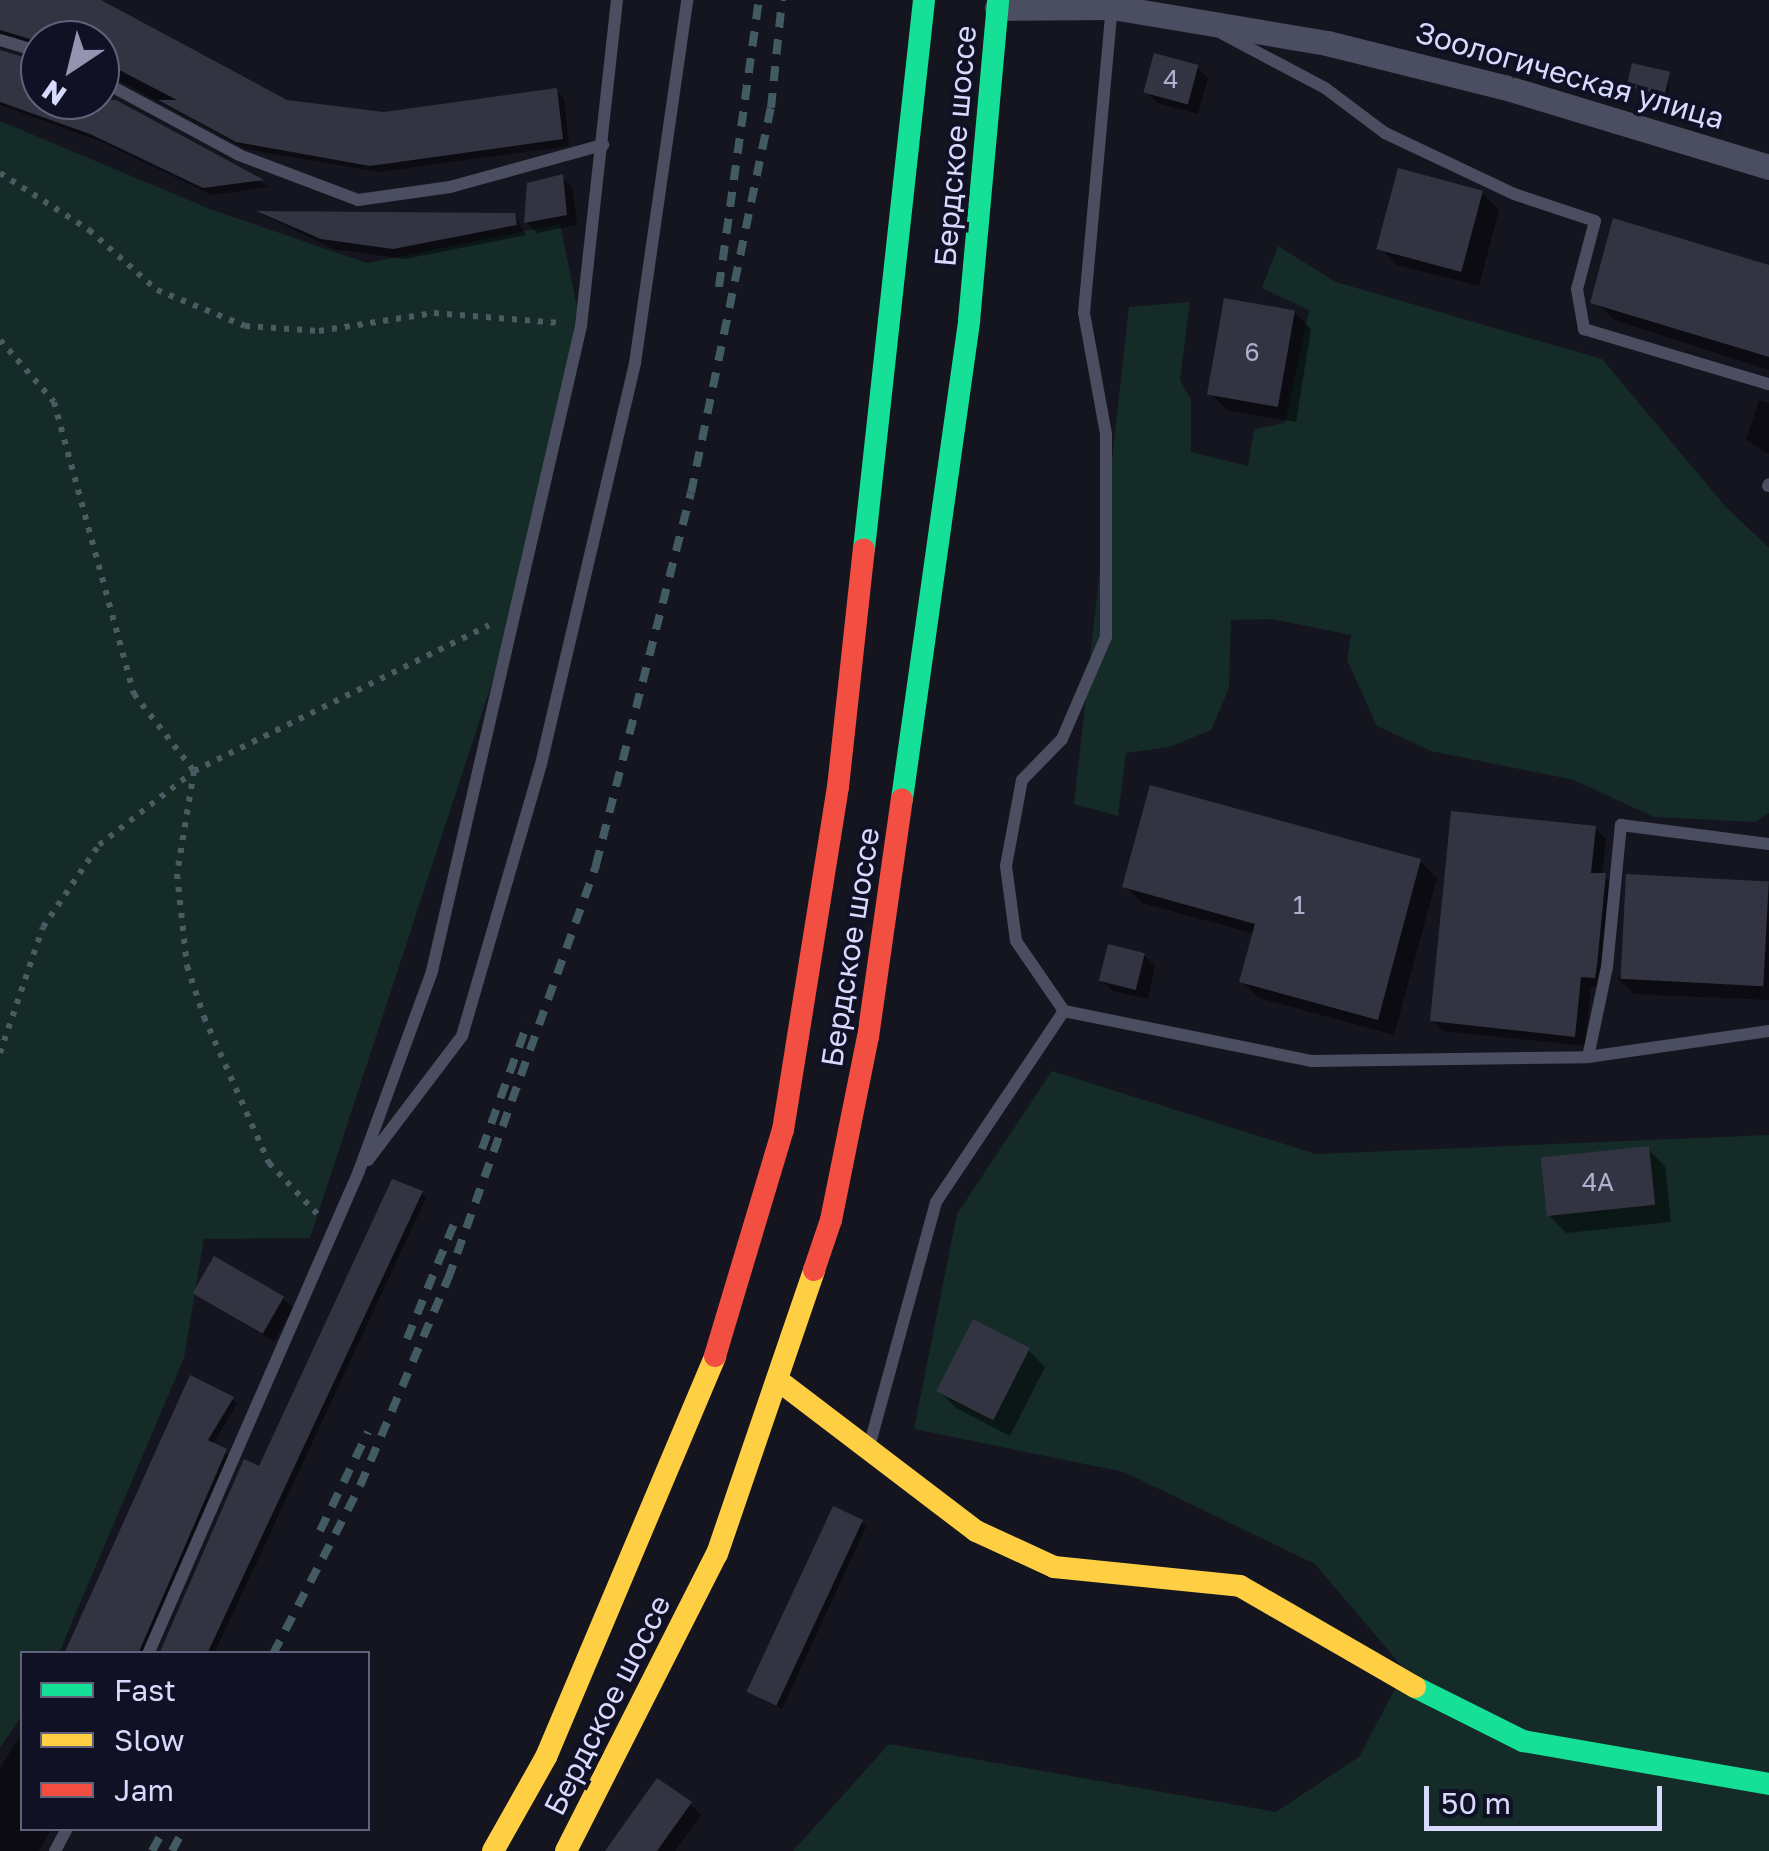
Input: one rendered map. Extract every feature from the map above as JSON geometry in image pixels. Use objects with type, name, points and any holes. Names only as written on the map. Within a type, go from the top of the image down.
[{"type":"main road","name":"Бердское шоссе","points":[[494,1851],[546,1758],[715,1356],[783,1130],[838,786],[924,0]]},
{"type":"main road","name":"Бердское шоссе","points":[[566,1851],[717,1554],[831,1220],[868,1037],[969,322],[997,4]]},
{"type":"main road","points":[[838,786],[904,790]]},
{"type":"main road","points":[[779,1381],[976,1531],[1054,1567],[1240,1586],[1354,1657],[1522,1741],[1769,1784]]},
{"type":"street","name":"Зоологическая улица","points":[[997,4],[1112,8],[1196,19],[1504,87],[1769,167]]},
{"type":"lane","points":[[149,1651],[359,1171],[432,971],[581,326],[617,0]]},
{"type":"lane","points":[[359,1171],[462,1036],[541,764],[636,364],[687,0]]},
{"type":"lane","points":[[1112,8],[1084,313],[1106,434],[1106,637],[1062,739],[1022,780],[1006,866],[1016,941],[1064,1010],[1311,1061],[1588,1057],[1769,1031]]},
{"type":"lane","points":[[1196,19],[1325,88],[1384,133],[1514,194],[1595,221],[1576,289],[1584,329],[1769,384]]},
{"type":"lane","points":[[120,91],[238,155],[358,200],[450,187],[603,144]]},
{"type":"lane","points":[[1588,1057],[1607,967],[1621,825],[1769,844]]},
{"type":"lane","points":[[869,1449],[936,1202],[1064,1010]]},
{"type":"path","points":[[0,173],[89,230],[157,290],[245,326],[319,332],[434,312],[581,326]]},
{"type":"path","points":[[0,340],[54,402],[134,694],[194,771],[177,874],[187,966],[222,1063],[269,1164],[333,1230]]},
{"type":"path","points":[[0,1053],[43,927],[99,845],[194,771],[518,612]]},
{"type":"green space","points":[[0,121],[210,209],[367,263],[560,224],[581,326],[503,649],[310,1238],[204,1239],[184,1358],[60,1651],[20,1651],[20,1718],[0,1748]]},
{"type":"green space","points":[[1278,246],[1336,282],[1602,359],[1725,506],[1769,548],[1769,813],[1756,822],[1654,817],[1574,780],[1431,751],[1377,726],[1347,660],[1351,635],[1272,619],[1231,620],[1229,688],[1211,730],[1169,747],[1126,753],[1118,816],[1074,804],[1129,307],[1190,302],[1180,380],[1191,400],[1191,452],[1248,466],[1254,429],[1285,423],[1309,310],[1262,288]]},
{"type":"green space","points":[[1052,1071],[1316,1154],[1769,1135],[1769,1851],[793,1851],[889,1744],[1276,1812],[1359,1757],[1405,1670],[1315,1564],[1124,1472],[914,1429],[957,1214]]},
{"type":"building","points":[[0,0],[101,0],[287,100],[384,112],[557,88],[563,139],[370,166],[236,142],[158,100],[177,100],[120,70],[120,20],[20,20],[20,36],[0,30]]},
{"type":"building","points":[[0,50],[20,56],[20,109],[0,102]]},
{"type":"building","points":[[1154,53],[1198,65],[1188,105],[1143,93]]},
{"type":"building","points":[[1632,63],[1670,72],[1665,95],[1627,86]]},
{"type":"building","points":[[120,102],[264,180],[203,188],[90,134],[51,120],[120,120]]},
{"type":"building","points":[[1398,168],[1483,191],[1461,272],[1376,249]]},
{"type":"building","points":[[563,174],[567,215],[524,223],[527,183]]},
{"type":"building","points":[[256,211],[515,213],[517,225],[393,249],[321,239]]},
{"type":"building","points":[[1613,218],[1769,265],[1769,357],[1590,303]]},
{"type":"building","points":[[1224,298],[1295,311],[1278,407],[1207,395]]},
{"type":"building","points":[[1150,785],[1421,859],[1378,1020],[1239,982],[1255,924],[1122,887]]},
{"type":"building","points":[[1451,811],[1596,826],[1591,873],[1606,873],[1597,965],[1595,978],[1581,977],[1575,1037],[1430,1021]]},
{"type":"building","points":[[1626,874],[1769,881],[1763,986],[1621,979]]},
{"type":"building","points":[[1108,944],[1145,953],[1136,990],[1099,981]]},
{"type":"building","points":[[1649,1146],[1655,1205],[1547,1216],[1541,1157]]},
{"type":"building","points":[[392,1179],[423,1191],[208,1651],[160,1651],[244,1459],[259,1466]]},
{"type":"building","points":[[214,1256],[284,1296],[263,1334],[192,1293]]},
{"type":"building","points":[[973,1319],[1030,1348],[993,1420],[936,1391]]},
{"type":"building","points":[[190,1375],[234,1397],[208,1440],[227,1449],[139,1651],[65,1651]]},
{"type":"building","points":[[833,1506],[863,1520],[776,1706],[746,1692]]},
{"type":"building","points":[[657,1778],[692,1802],[657,1851],[605,1851]]},
{"type":"railway","points":[[719,287],[759,0]]},
{"type":"railway","points":[[275,1651],[360,1486],[448,1279],[596,865],[691,493],[771,108],[782,0]]},
{"type":"railway","points":[[482,1149],[528,1022]]},
{"type":"railway","points":[[407,1339],[454,1224]]},
{"type":"railway","points":[[320,1531],[368,1432]]},
{"type":"railway","points":[[152,1851],[163,1831]]},
{"type":"railway","points":[[172,1851],[182,1831]]},
{"type":"traffic: fast","points":[[864,549],[924,0]]},
{"type":"traffic: fast","points":[[902,799],[969,321],[998,0]]},
{"type":"traffic: fast","points":[[1415,1687],[1523,1741],[1769,1784]]},
{"type":"traffic: slow","points":[[566,1851],[717,1554],[814,1270]]},
{"type":"traffic: slow","points":[[493,1851],[546,1757],[715,1356]]},
{"type":"traffic: slow","points":[[779,1381],[976,1531],[1054,1567],[1240,1586],[1415,1687]]},
{"type":"traffic: jam","points":[[715,1356],[783,1130],[838,787],[864,549]]},
{"type":"traffic: jam","points":[[814,1270],[831,1220],[868,1037],[902,799]]}]
